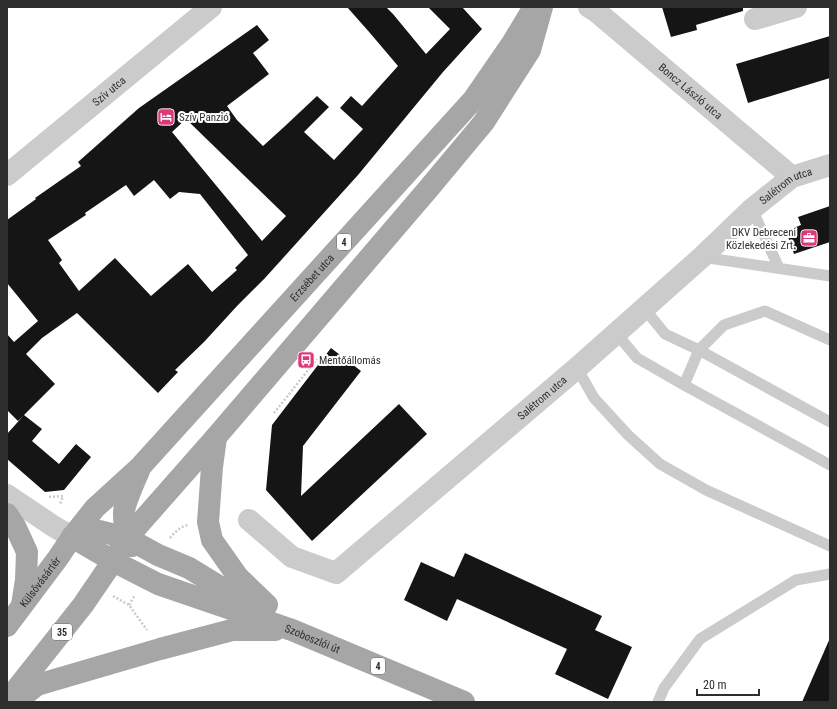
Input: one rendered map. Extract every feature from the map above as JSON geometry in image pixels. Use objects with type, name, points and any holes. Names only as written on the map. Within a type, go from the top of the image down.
[{"type":"main road","name":"Erzsébet utca","points":[[141,466],[472,100],[513,42],[534,7]]},
{"type":"main road","points":[[113,562],[127,538],[216,437],[484,122],[530,50],[542,7]]},
{"type":"main road","name":"4","points":[[216,437],[208,522],[212,540],[238,577],[292,630]]},
{"type":"main road","name":"Külsővásártér","points":[[7,626],[95,508],[141,466]]},
{"type":"main road","name":"4","points":[[141,466],[124,508],[127,538],[147,572],[158,584]]},
{"type":"main road","points":[[7,514],[15,526],[27,552],[26,580],[22,606]]},
{"type":"main road","points":[[72,537],[99,531],[127,538],[158,555],[189,568],[292,630]]},
{"type":"main road","name":"Szoboszlói út","points":[[72,537],[113,562],[158,584],[292,630],[464,702]]},
{"type":"main road","name":"35","points":[[7,701],[83,605],[113,562]]},
{"type":"main road","points":[[16,702],[37,685],[160,649],[232,630],[292,630]]},
{"type":"street","name":"Szív utca","points":[[7,175],[211,7]]},
{"type":"street","name":"Boncz László utca","points":[[589,7],[597,12],[792,177]]},
{"type":"street","points":[[755,19],[796,7]]},
{"type":"street","name":"Salétrom utca","points":[[249,520],[292,558],[336,573],[578,368],[702,257],[752,209],[792,177],[830,165]]},
{"type":"street","points":[[7,495],[72,537]]},
{"type":"lane","points":[[752,209],[779,268]]},
{"type":"lane","points":[[702,257],[830,276]]},
{"type":"lane","points":[[644,308],[665,334],[699,350],[830,422]]},
{"type":"lane","points":[[684,385],[699,350],[724,325],[764,311],[830,340]]},
{"type":"lane","points":[[616,333],[637,358],[830,465]]},
{"type":"lane","points":[[578,368],[594,398],[628,435],[660,464],[706,490],[830,546]]},
{"type":"lane","points":[[658,702],[664,688],[700,639],[796,580],[830,574]]},
{"type":"path","points":[[274,413],[317,359]]},
{"type":"path","points":[[129,605],[160,649]]},
{"type":"building","points":[[347,7],[386,7],[426,54],[450,29],[428,7],[462,7],[482,29],[443,72],[358,175],[265,278],[175,370],[178,372],[158,393],[77,313],[42,338],[26,354],[55,384],[18,421],[7,410],[7,334],[14,342],[38,321],[7,283],[7,220],[36,199],[35,198],[81,166],[78,162],[139,108],[257,25],[269,40],[253,53],[269,74],[227,106],[237,120],[263,146],[317,96],[329,107],[304,132],[334,160],[363,129],[340,108],[351,96],[362,106],[398,66]],"holes":[[[186,119],[286,216],[262,241],[172,132]],[[154,180],[170,199],[179,192],[200,194],[248,255],[235,268],[237,270],[212,292],[188,264],[151,296],[115,258],[79,291],[59,263],[62,260],[48,240],[86,215],[85,213],[126,185],[134,196]]]},
{"type":"building","points":[[662,7],[743,7],[743,11],[696,25],[697,30],[671,37]]},
{"type":"building","points":[[830,36],[830,78],[748,103],[736,64]]},
{"type":"building","name":"DKV Debreceni Közlekedési Zrt.","points":[[830,206],[830,242],[794,254],[786,231],[801,225],[798,217]]},
{"type":"building","points":[[331,348],[361,371],[303,446],[301,496],[399,404],[427,434],[312,541],[266,490],[272,425]]},
{"type":"building","points":[[24,415],[42,429],[32,441],[59,464],[76,444],[91,457],[64,490],[45,492],[7,459],[7,434]]},
{"type":"building","points":[[465,553],[602,616],[595,630],[632,647],[608,699],[555,674],[567,649],[457,599],[447,621],[404,600],[421,562],[454,577]]},
{"type":"building","points":[[830,638],[830,702],[802,702]]},
{"type":"place","name":"Szív Panzió","points":[[166,117]]},
{"type":"place","name":"DKV Debreceni Közlekedési Zrt.","points":[[809,238]]},
{"type":"place","name":"Mentőállomás","points":[[306,360]]}]
